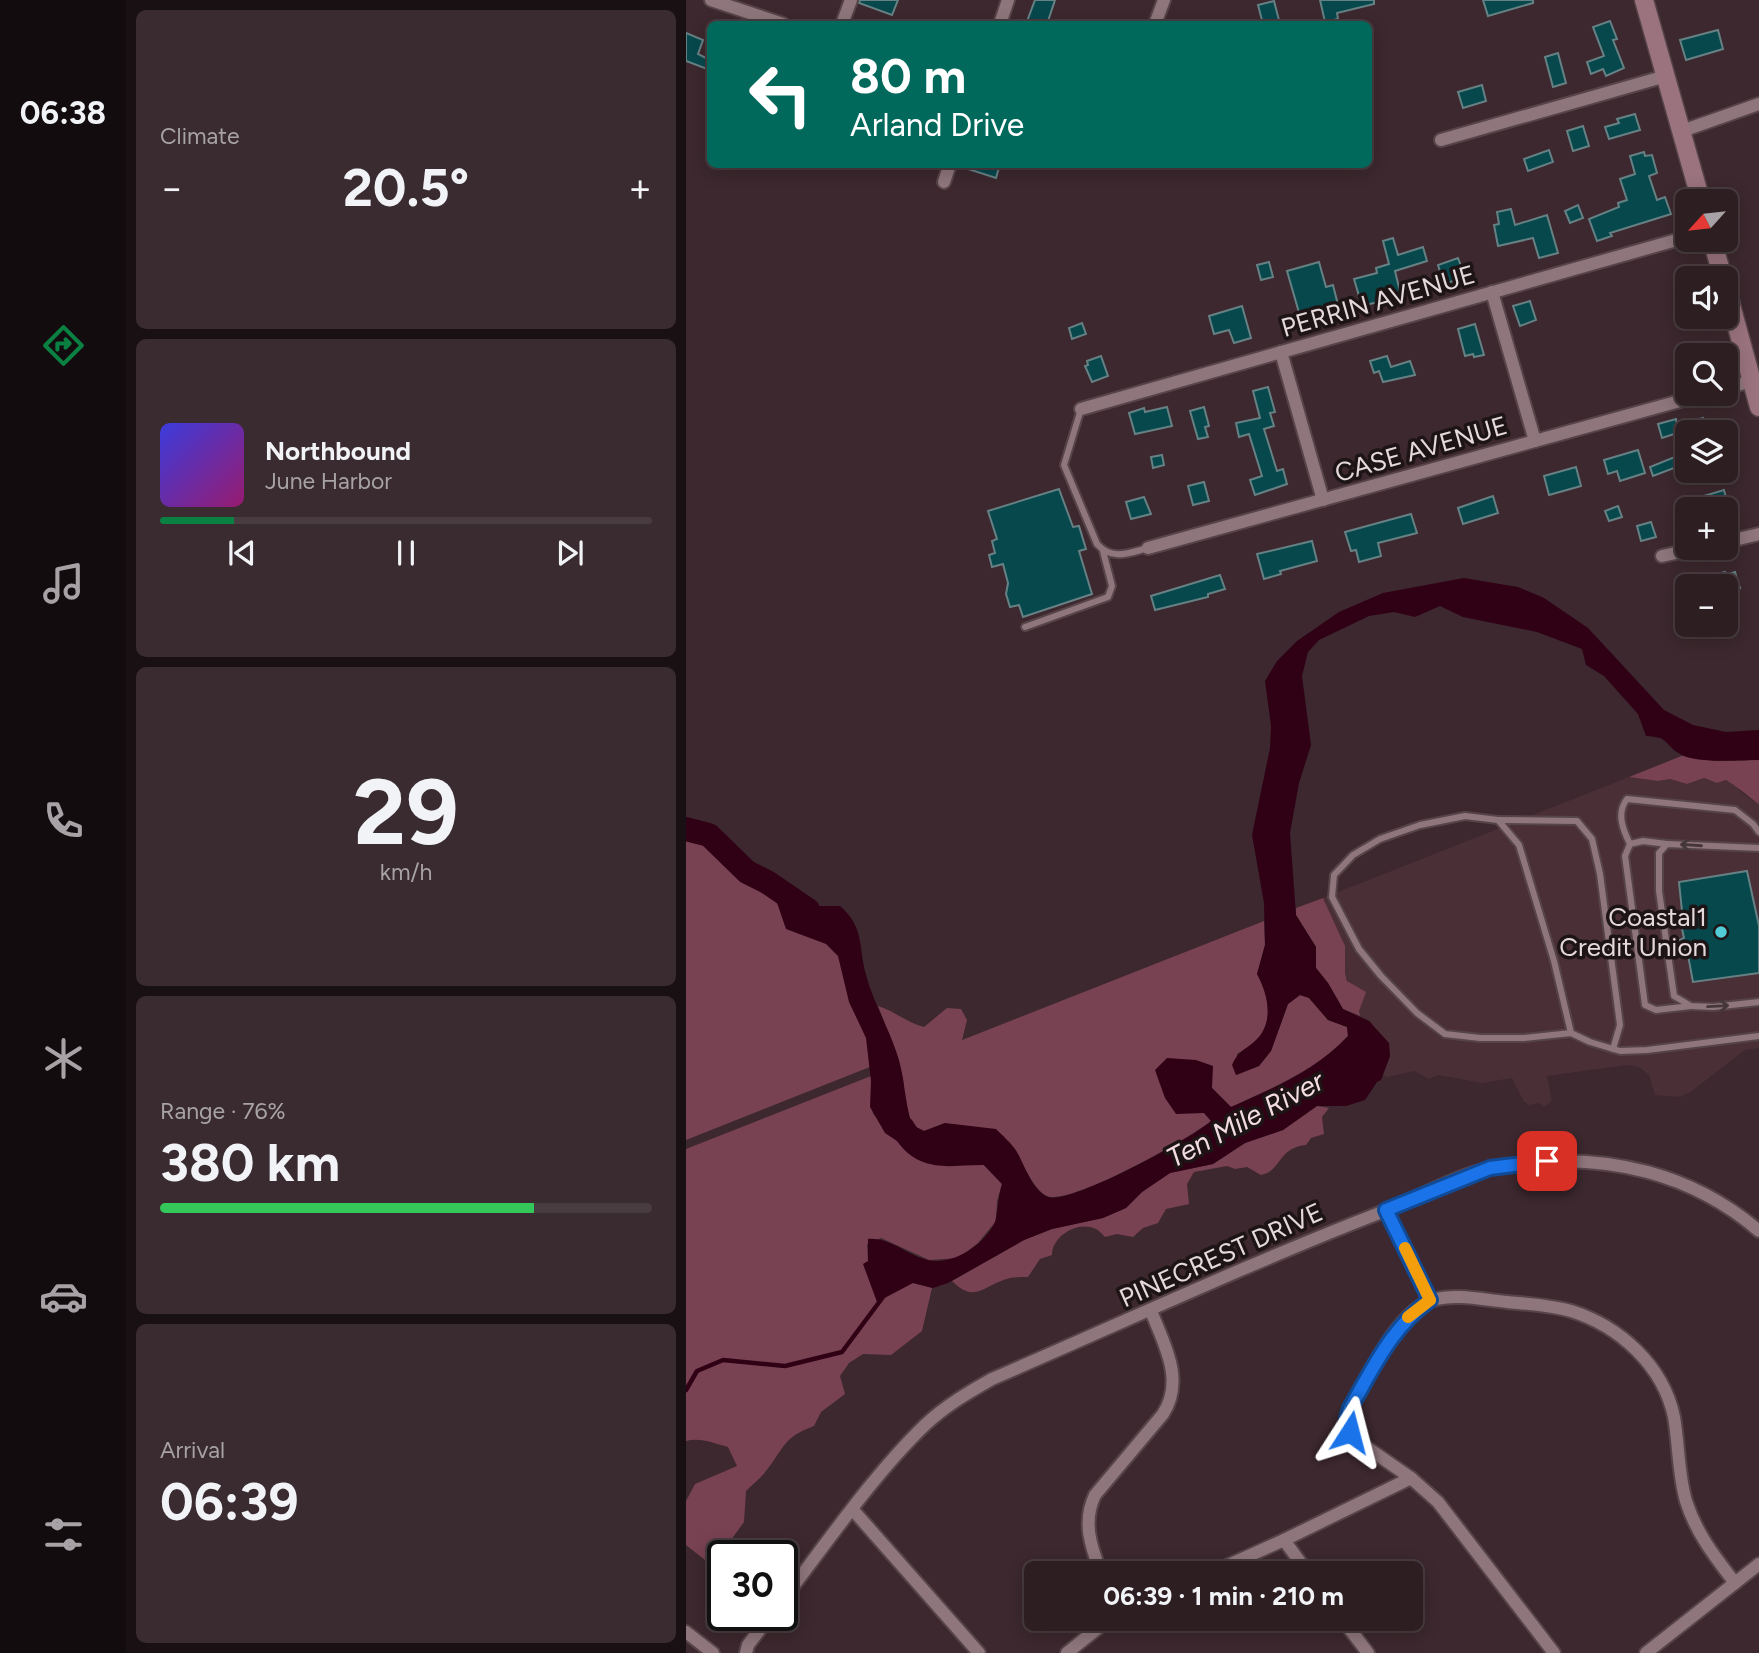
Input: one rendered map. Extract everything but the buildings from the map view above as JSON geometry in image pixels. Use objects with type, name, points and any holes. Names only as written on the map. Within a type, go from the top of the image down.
[{"type":"main road","points":[[1644,0],[1698,189]]},
{"type":"main road","points":[[1738,329],[1759,407]]},
{"type":"street","points":[[711,0],[774,21]]},
{"type":"street","points":[[843,21],[851,0]]},
{"type":"street","points":[[1001,21],[1008,0]]},
{"type":"street","points":[[1156,21],[1164,0]]},
{"type":"street","points":[[1441,140],[1666,76]]},
{"type":"street","points":[[1682,131],[1759,104]]},
{"type":"street","points":[[944,183],[949,168]]},
{"type":"street","name":"PERRIN AVENUE","points":[[1081,409],[1675,240]]},
{"type":"street","points":[[1492,292],[1535,441]]},
{"type":"street","points":[[1281,352],[1323,500]]},
{"type":"street","points":[[1738,385],[1752,381]]},
{"type":"street","name":"CASE AVENUE","points":[[1148,548],[1675,402]]},
{"type":"street","points":[[1738,539],[1759,534]]},
{"type":"street","points":[[1662,556],[1675,553]]},
{"type":"street","name":"PINECREST DRIVE","points":[[798,1580],[926,1424],[965,1394],[992,1379],[1330,1232],[1490,1168],[1566,1159],[1611,1163],[1657,1174],[1707,1194],[1759,1231]]},
{"type":"street","points":[[1386,1210],[1430,1300]]},
{"type":"street","points":[[1554,1653],[1438,1502],[1410,1478],[1359,1442],[1350,1432],[1347,1418],[1350,1408],[1391,1338],[1402,1324],[1430,1300],[1456,1297],[1547,1306],[1595,1321],[1628,1341],[1652,1368],[1668,1400],[1674,1417],[1680,1475],[1686,1501],[1706,1546],[1735,1583]]},
{"type":"street","points":[[1097,1561],[1088,1532],[1089,1507],[1095,1495],[1163,1414],[1174,1390],[1170,1359],[1151,1311]]},
{"type":"street","points":[[1238,1561],[1410,1478]]},
{"type":"street","points":[[853,1510],[979,1653]]},
{"type":"street","points":[[1284,1540],[1299,1561]]},
{"type":"street","points":[[1646,1653],[1759,1564]]},
{"type":"street","points":[[746,1653],[748,1645],[759,1631]]},
{"type":"street","points":[[1067,1653],[1094,1631]]},
{"type":"street","points":[[1351,1631],[1368,1653]]},
{"type":"street","points":[[686,1632],[713,1653]]},
{"type":"lane","points":[[1081,409],[1064,465],[1065,473],[1097,544],[1103,551],[1114,556],[1148,548]]},
{"type":"lane","points":[[1025,627],[1108,597],[1112,586],[1103,551]]},
{"type":"lane","points":[[1759,832],[1735,810],[1627,799],[1622,806],[1622,828],[1630,844],[1625,856],[1645,1004],[1656,1010],[1759,1002]]},
{"type":"lane","points":[[1613,1049],[1620,1025],[1601,874],[1592,839],[1577,821],[1498,820],[1465,816],[1420,825],[1380,839],[1353,855],[1334,875],[1332,897],[1359,948],[1381,976],[1417,1013],[1446,1034],[1480,1038],[1524,1038],[1571,1032],[1590,1042],[1613,1049],[1620,1051],[1759,1036]]},
{"type":"lane","points":[[1498,820],[1519,845],[1554,961],[1571,1032]]},
{"type":"lane","points":[[1630,844],[1643,841],[1759,848]]},
{"type":"lane","points":[[1667,844],[1659,853],[1659,891],[1668,966],[1674,996],[1691,1006]]},
{"type":"shaded area","points":[[1684,755],[1714,761],[1759,760],[1759,805],[1726,780],[1717,783],[1704,778],[1687,784],[1670,779],[1658,781],[1629,777]]},
{"type":"shaded area","points":[[1629,777],[1658,781],[1670,779],[1687,784],[1704,778],[1717,783],[1726,780],[1734,783],[1759,805],[1759,1048],[1745,1050],[1692,1091],[1680,1097],[1655,1095],[1649,1075],[1639,1067],[1627,1065],[1547,1076],[1552,1101],[1544,1107],[1539,1103],[1529,1105],[1524,1102],[1512,1078],[1482,1083],[1438,1075],[1429,1079],[1414,1071],[1388,1077],[1383,1075],[1390,1056],[1370,1021],[1360,1016],[1345,973],[1345,946],[1323,898]]},
{"type":"shaded area","points":[[686,829],[709,835],[747,872],[798,902],[827,925],[880,1063],[686,1140]]},
{"type":"shaded area","points":[[1323,898],[1345,946],[1347,981],[1366,992],[1359,1011],[1360,1016],[1343,1009],[1316,968],[1316,947],[1296,915],[1296,908]]},
{"type":"shaded area","points":[[1264,921],[1265,945],[1257,974],[1267,999],[1268,1017],[1256,1041],[1237,1054],[1236,1075],[1259,1066],[1271,1051],[1288,1004],[1300,995],[1309,998],[1328,1020],[1347,1027],[1348,1036],[1308,1069],[1231,1107],[1212,1088],[1204,1113],[1211,1121],[1199,1130],[1130,1169],[1079,1191],[1060,1196],[1047,1196],[1037,1188],[1014,1148],[945,1123],[924,1131],[912,1125],[896,1052],[878,1006],[924,1027],[947,1008],[961,1009],[967,1020],[962,1040]]},
{"type":"shaded area","points":[[871,1076],[873,1114],[909,1149],[957,1154],[979,1160],[1002,1184],[997,1201],[996,1221],[978,1243],[959,1258],[929,1260],[881,1238],[867,1244],[868,1261],[913,1283],[932,1288],[922,1331],[891,1355],[863,1354],[849,1363],[840,1376],[845,1394],[821,1412],[814,1426],[790,1439],[764,1474],[746,1491],[744,1522],[731,1540],[707,1540],[707,1562],[686,1545],[686,1501],[695,1484],[737,1466],[728,1447],[702,1440],[686,1441],[686,1149]]},
{"type":"shaded area","points":[[1317,1106],[1329,1108],[1322,1117],[1324,1134],[1311,1138],[1306,1145],[1290,1150],[1268,1173],[1261,1175],[1247,1167],[1235,1169],[1227,1166],[1194,1172],[1187,1184],[1189,1204],[1166,1209],[1158,1223],[1143,1228],[1133,1237],[1117,1234],[1105,1237],[1089,1227],[1074,1228],[1061,1236],[1052,1255],[1040,1259],[1028,1277],[1010,1278],[974,1292],[960,1288],[952,1281],[1024,1240],[1052,1229],[1103,1218],[1126,1208],[1142,1192],[1170,1173],[1213,1164],[1245,1143],[1283,1130]]},
{"type":"water","points":[[1464,578],[1518,587],[1544,598],[1588,628],[1664,710],[1693,725],[1726,732],[1759,730],[1759,760],[1696,759],[1680,754],[1663,739],[1646,736],[1638,714],[1604,676],[1586,665],[1582,649],[1537,632],[1463,617],[1440,606],[1415,617],[1394,612],[1369,616],[1319,640],[1308,652],[1302,676],[1311,745],[1299,783],[1290,833],[1296,915],[1316,947],[1316,968],[1343,1009],[1369,1021],[1389,1043],[1390,1056],[1381,1080],[1365,1100],[1346,1106],[1317,1106],[1283,1130],[1245,1143],[1213,1164],[1170,1173],[1142,1192],[1126,1208],[1103,1218],[1052,1229],[1024,1240],[948,1283],[933,1288],[913,1283],[877,1302],[863,1264],[868,1261],[868,1239],[891,1243],[928,1260],[948,1260],[958,1256],[984,1238],[995,1222],[1002,1184],[979,1160],[957,1154],[909,1149],[885,1133],[870,1107],[871,1081],[866,1038],[849,1002],[838,956],[826,944],[786,929],[775,897],[781,892],[798,889],[818,906],[840,906],[853,922],[869,985],[899,1060],[912,1125],[924,1131],[945,1123],[996,1129],[1015,1149],[1037,1188],[1048,1197],[1060,1197],[1080,1191],[1130,1169],[1211,1121],[1204,1113],[1176,1114],[1165,1098],[1155,1070],[1167,1058],[1196,1060],[1213,1066],[1212,1088],[1231,1107],[1308,1069],[1348,1036],[1347,1027],[1328,1020],[1309,998],[1300,995],[1288,1004],[1271,1051],[1259,1066],[1236,1075],[1232,1065],[1239,1053],[1261,1034],[1268,1008],[1257,974],[1265,945],[1264,903],[1252,835],[1270,748],[1271,726],[1265,681],[1277,661],[1297,641],[1339,612],[1383,593]]},
{"type":"waterway","name":"Ten Mile River","points":[[686,829],[709,835],[747,872],[808,910]]},
{"type":"waterway","name":"Ten Mile River","points":[[903,1128],[919,1147],[929,1151],[939,1154],[985,1153]]},
{"type":"waterway","points":[[686,1390],[697,1371],[723,1360],[785,1366],[842,1352],[883,1297]]},
{"type":"slow traffic","points":[[1405,1248],[1430,1300],[1408,1317]]},
{"type":"place","name":"Coastal1 Credit Union","points":[[1721,932]]},
{"type":"route","points":[[1350,1432],[1347,1418],[1350,1408],[1391,1338],[1414,1312],[1430,1300],[1386,1210],[1490,1168],[1547,1161]]}]
